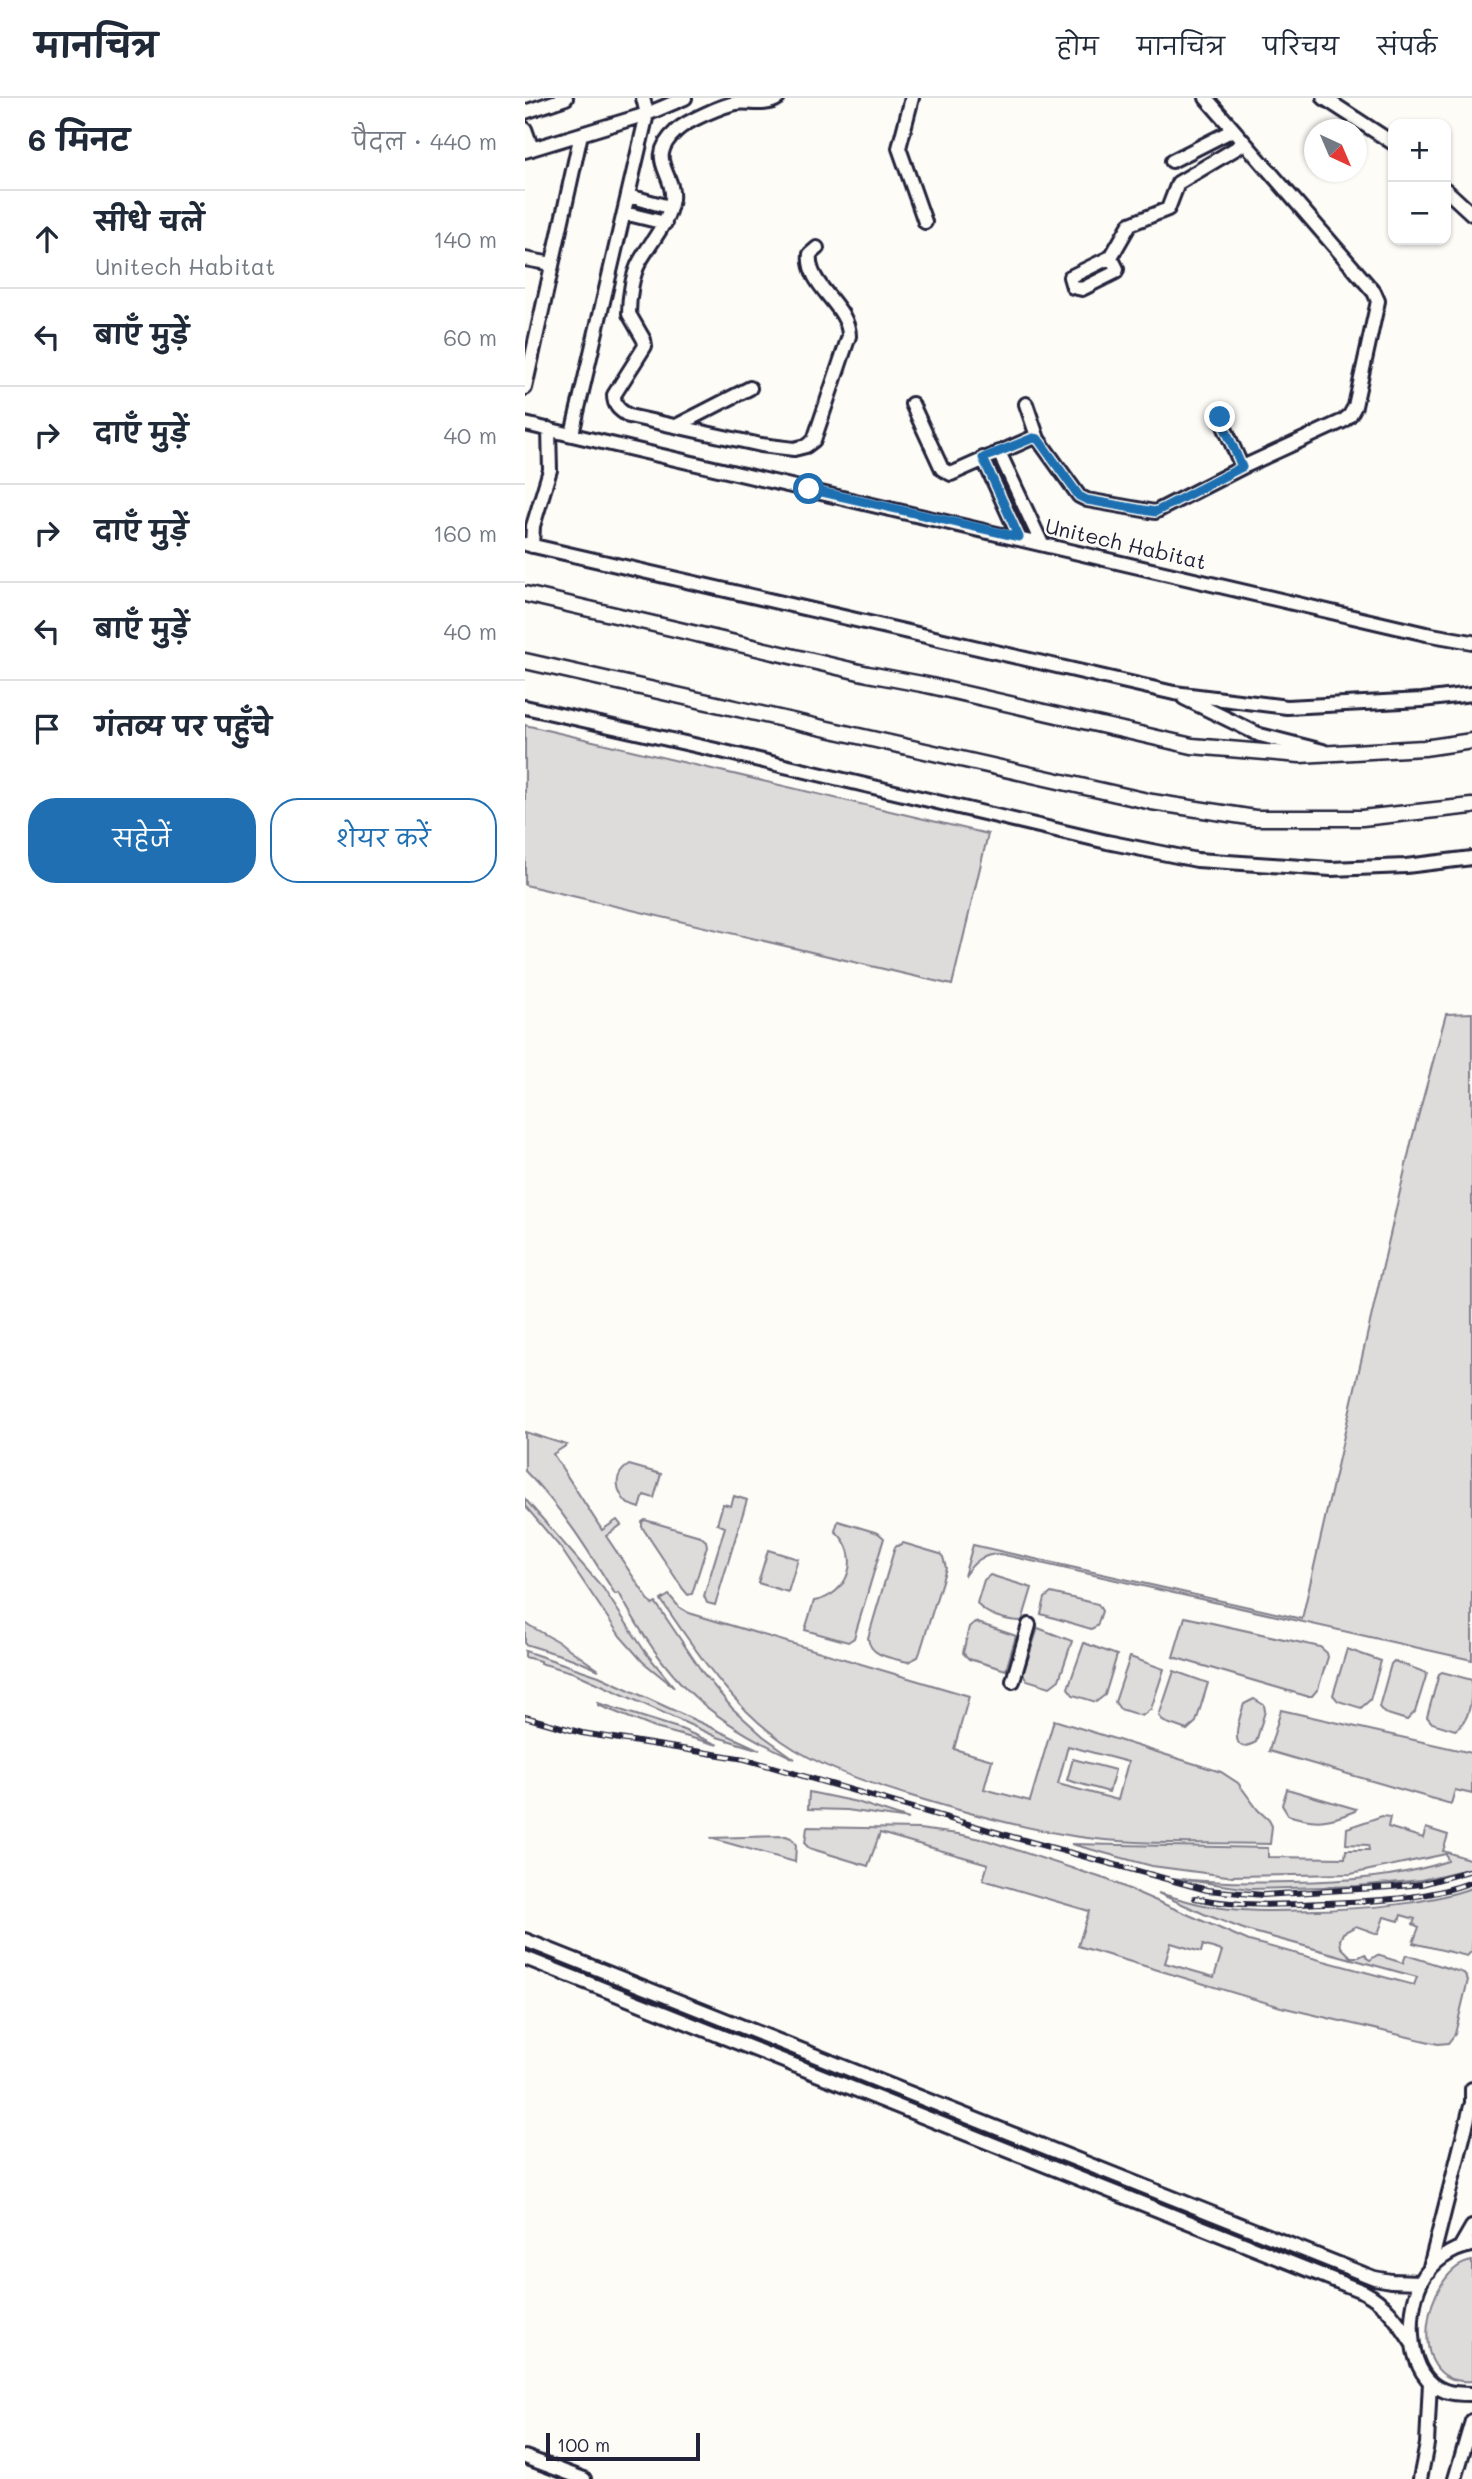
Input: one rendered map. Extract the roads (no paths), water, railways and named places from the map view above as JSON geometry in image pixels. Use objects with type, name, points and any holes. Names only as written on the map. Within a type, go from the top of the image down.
[{"type":"main road","points":[[525,594],[1192,746],[1300,755],[1472,741]]},
{"type":"main road","points":[[525,662],[1152,802],[1255,818],[1362,818],[1472,806]]},
{"type":"street","points":[[525,112],[545,102],[566,98]]},
{"type":"street","points":[[572,434],[647,114],[643,98]]},
{"type":"street","points":[[525,129],[529,150],[647,114],[685,98]]},
{"type":"street","points":[[778,98],[766,104],[731,104],[687,123],[677,130],[666,144],[661,155],[662,166],[672,197],[665,223],[637,268],[629,313],[645,340],[645,346],[614,395],[614,403],[620,411],[629,416],[761,445],[794,449],[806,446],[814,440],[849,336],[847,323],[810,268],[810,254],[817,248]]},
{"type":"street","points":[[912,98],[899,148],[925,222]]},
{"type":"street","points":[[1026,404],[1038,439],[1079,496],[1147,512],[1163,509],[1242,467],[1343,421],[1350,415],[1355,406],[1378,309],[1374,292],[1206,98]]},
{"type":"street","points":[[1324,98],[1388,140]]},
{"type":"street","points":[[1172,161],[1233,130]]},
{"type":"street","points":[[525,388],[581,134]]},
{"type":"street","points":[[1111,257],[1130,224],[1168,209],[1178,183],[1245,143]]},
{"type":"street","points":[[1451,195],[1472,214]]},
{"type":"street","points":[[629,196],[669,207]]},
{"type":"street","points":[[624,213],[665,223]]},
{"type":"street","points":[[525,259],[552,264]]},
{"type":"street","points":[[676,426],[750,388]]},
{"type":"street","points":[[912,404],[946,473],[951,474],[1033,438],[1038,439]]},
{"type":"street","points":[[1220,417],[1242,467]]},
{"type":"street","name":"Unitech Habitat","points":[[525,424],[1041,542],[1412,631],[1472,642]]},
{"type":"street","points":[[549,429],[550,470],[529,545],[1174,693],[1307,707],[1472,694]]},
{"type":"street","points":[[999,452],[1041,542]]},
{"type":"street","points":[[983,458],[1019,537]]},
{"type":"street","points":[[1174,693],[1260,735],[1333,753]]},
{"type":"street","points":[[525,707],[1107,842],[1197,860],[1331,869],[1398,867],[1472,858]]},
{"type":"street","points":[[1013,1681],[1030,1625]]},
{"type":"street","points":[[525,1940],[1374,2278],[1391,2281],[1425,2276],[1447,2255],[1467,2246],[1472,2227]]},
{"type":"street","points":[[525,1958],[1364,2292],[1389,2309],[1412,2343]]},
{"type":"street","points":[[1472,2089],[1465,2147],[1415,2306],[1412,2343],[1416,2361],[1430,2382],[1446,2392],[1472,2394]]},
{"type":"street","points":[[1420,2479],[1427,2444],[1430,2382]]},
{"type":"street","points":[[1455,2479],[1472,2421]]},
{"type":"street","points":[[525,2457],[584,2479]]},
{"type":"railway","points":[[525,1717],[582,1733],[745,1759],[1207,1890],[1263,1895],[1390,1887],[1422,1884],[1472,1870]]},
{"type":"railway","points":[[1195,1898],[1259,1905],[1361,1901],[1436,1893],[1472,1882]]}]
